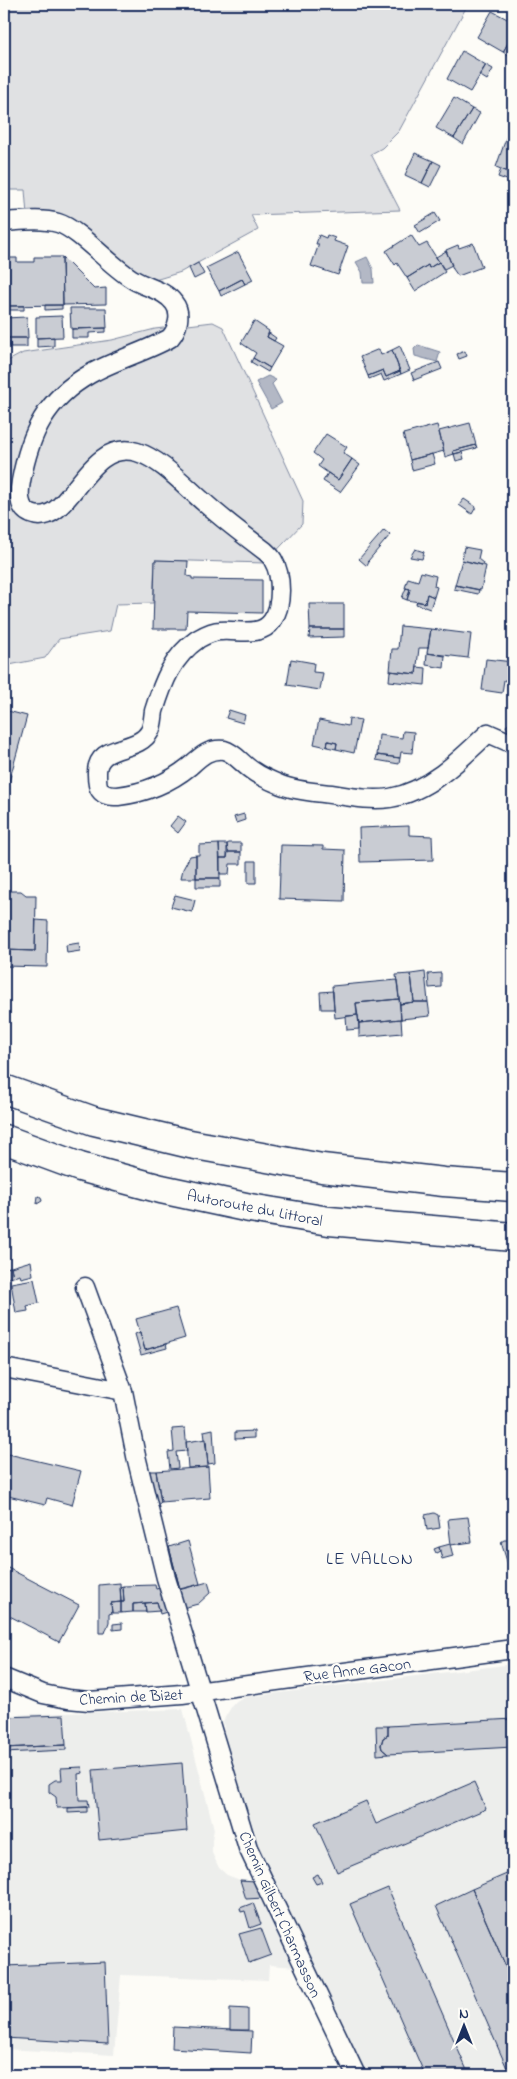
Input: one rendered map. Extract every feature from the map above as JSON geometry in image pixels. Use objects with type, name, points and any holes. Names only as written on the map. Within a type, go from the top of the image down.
[{"type":"highway","points":[[4,1089],[94,1121],[190,1144],[322,1168],[444,1182],[513,1187]]},
{"type":"highway","name":"Autoroute du Littoral","points":[[4,1139],[80,1167],[161,1189],[250,1208],[329,1222],[513,1237]]},
{"type":"street","points":[[4,222],[49,222],[67,227],[134,280],[166,295],[175,304],[178,315],[175,332],[170,338],[91,373],[73,385],[51,405],[40,420],[32,438],[25,464],[20,494],[21,504],[25,511],[32,515],[52,512],[62,504],[95,464],[118,450],[134,451],[154,460],[265,551],[274,560],[280,586],[277,614],[270,624],[260,630],[245,632],[220,630],[208,633],[198,639],[174,660],[158,700],[151,730],[139,743],[104,754],[99,762],[97,780],[99,789],[105,794],[112,796],[127,795],[152,789],[175,777],[201,756],[214,750],[226,751],[253,771],[283,786],[369,799],[390,798],[410,793],[433,780],[454,765],[488,733],[513,744]]},
{"type":"street","name":"Chemin Gilbert Charmasson","points":[[85,1287],[123,1391],[136,1456],[166,1578],[248,1848],[356,2075]]},
{"type":"street","points":[[4,1368],[123,1391]]},
{"type":"street","name":"Rue Anne Gacon","points":[[201,1691],[513,1649]]},
{"type":"street","name":"Chemin de Bizet","points":[[4,1678],[43,1694],[89,1701],[201,1691]]},
{"type":"shaded area","points":[[4,4],[468,4],[399,131],[382,148],[371,154],[400,210],[251,215],[258,230],[181,272],[155,280],[137,273],[27,215],[25,190],[5,190]]},
{"type":"shaded area","points":[[367,257],[373,269],[374,283],[363,283],[362,272],[356,262]]},
{"type":"shaded area","points":[[213,322],[223,327],[303,501],[302,524],[265,563],[155,560],[153,603],[116,604],[110,631],[59,639],[45,658],[4,666],[4,363],[23,353],[112,340],[155,329]]},
{"type":"shaded area","points":[[418,345],[440,352],[437,362],[415,356],[414,349]]},
{"type":"shaded area","points":[[268,376],[276,380],[272,384],[282,403],[271,409],[256,382]]},
{"type":"shaded area","points":[[513,1664],[513,2075],[366,2075],[258,1849],[229,1766],[223,1721],[233,1704],[245,1697]]},
{"type":"shaded area","points":[[183,1709],[214,1829],[212,1853],[219,1868],[227,1875],[240,1880],[256,1881],[296,1967],[269,1965],[268,1980],[121,1975],[114,2055],[4,2049],[4,1715]]},
{"type":"building","points":[[492,11],[513,22],[513,34],[503,52],[477,37]]},
{"type":"building","points":[[513,34],[513,54],[511,57],[503,52]]},
{"type":"building","points":[[462,51],[486,65],[470,92],[447,79]]},
{"type":"building","points":[[486,65],[493,69],[487,80],[479,75]]},
{"type":"building","points":[[454,98],[472,109],[454,138],[436,128]]},
{"type":"building","points":[[472,109],[480,113],[463,144],[454,138]]},
{"type":"building","points":[[509,130],[513,132],[513,174],[496,167]]},
{"type":"building","points":[[415,153],[433,161],[422,183],[405,175]]},
{"type":"building","points":[[433,161],[441,165],[430,187],[422,183]]},
{"type":"building","points":[[501,169],[513,174],[513,182],[498,177]]},
{"type":"building","points":[[435,213],[440,221],[420,233],[415,225]]},
{"type":"building","points":[[319,235],[326,238],[327,235],[335,238],[334,241],[348,246],[338,275],[311,266],[319,244],[316,244]]},
{"type":"building","points":[[411,235],[419,247],[427,243],[439,262],[429,268],[428,265],[407,278],[386,251]]},
{"type":"building","points":[[473,243],[482,267],[458,276],[453,269],[446,250],[458,245],[459,248]]},
{"type":"building","points":[[446,251],[452,265],[444,269],[436,257]]},
{"type":"building","points":[[238,252],[253,280],[245,284],[242,279],[219,291],[206,268]]},
{"type":"building","points":[[34,257],[62,257],[63,305],[4,306],[4,258],[17,258],[17,262],[34,262]]},
{"type":"building","points":[[62,257],[94,289],[106,288],[106,304],[63,305]]},
{"type":"building","points":[[439,262],[445,272],[415,291],[407,278],[428,265],[429,268]]},
{"type":"building","points":[[198,263],[204,274],[194,279],[189,268]]},
{"type":"building","points":[[242,279],[245,284],[221,296],[219,291]]},
{"type":"building","points":[[45,305],[62,305],[62,309],[45,310]]},
{"type":"building","points":[[4,306],[24,306],[24,310],[4,310]]},
{"type":"building","points":[[70,308],[106,308],[107,328],[71,329]]},
{"type":"building","points":[[62,316],[63,337],[36,338],[36,317]]},
{"type":"building","points":[[27,317],[28,338],[4,338],[4,318]]},
{"type":"building","points":[[254,321],[269,331],[267,337],[283,346],[270,368],[253,358],[256,353],[241,343]]},
{"type":"building","points":[[106,328],[106,332],[89,333],[89,338],[72,338],[72,329]]},
{"type":"building","points":[[269,333],[276,338],[274,341],[267,337]]},
{"type":"building","points":[[54,337],[54,346],[37,347],[37,338]]},
{"type":"building","points":[[4,338],[27,338],[27,347],[10,347],[10,342],[4,343]]},
{"type":"building","points":[[400,346],[410,370],[401,374],[392,350]]},
{"type":"building","points":[[379,349],[381,355],[392,350],[400,371],[386,377],[383,370],[368,376],[360,357]]},
{"type":"building","points":[[465,351],[467,356],[459,359],[457,354]]},
{"type":"building","points":[[253,358],[270,368],[268,372],[251,362]]},
{"type":"building","points":[[439,362],[442,369],[414,380],[411,373]]},
{"type":"building","points":[[383,370],[386,377],[400,371],[401,374],[384,381],[381,374],[369,379],[368,376]]},
{"type":"building","points":[[470,423],[476,445],[453,451],[454,454],[445,457],[439,431]]},
{"type":"building","points":[[437,425],[444,451],[410,460],[403,434]]},
{"type":"building","points":[[326,434],[347,447],[343,453],[352,459],[338,480],[318,466],[322,460],[313,453]]},
{"type":"building","points":[[476,445],[477,448],[454,454],[453,451]]},
{"type":"building","points":[[462,452],[464,459],[456,461],[454,454]]},
{"type":"building","points":[[432,454],[435,464],[412,470],[410,460]]},
{"type":"building","points":[[352,459],[360,465],[340,492],[323,481],[328,473],[338,480]]},
{"type":"building","points":[[464,499],[476,507],[472,514],[459,505]]},
{"type":"building","points":[[384,530],[390,535],[368,561],[367,566],[359,559]]},
{"type":"building","points":[[464,547],[480,550],[478,559],[483,563],[482,565],[462,560]]},
{"type":"building","points":[[415,549],[424,552],[422,559],[410,557]]},
{"type":"building","points":[[155,560],[188,561],[187,576],[192,577],[192,579],[262,580],[262,613],[187,611],[186,629],[153,629]]},
{"type":"building","points":[[462,560],[486,566],[481,590],[455,585]]},
{"type":"building","points":[[421,572],[436,576],[434,586],[437,587],[434,597],[427,594],[425,603],[407,600],[410,589],[405,588],[408,578],[418,581]]},
{"type":"building","points":[[455,585],[479,590],[478,594],[454,589]]},
{"type":"building","points":[[406,588],[410,589],[407,600],[402,598]]},
{"type":"building","points":[[427,594],[434,597],[430,609],[416,604],[417,601],[425,603]]},
{"type":"building","points":[[309,604],[344,604],[344,629],[310,629]]},
{"type":"building","points":[[400,626],[431,629],[428,648],[419,648],[416,674],[390,671],[392,649],[398,649]]},
{"type":"building","points":[[310,629],[344,629],[344,637],[309,638]]},
{"type":"building","points":[[431,629],[471,634],[468,658],[427,653]]},
{"type":"building","points":[[427,653],[445,656],[444,668],[426,665]]},
{"type":"building","points":[[291,659],[314,663],[313,672],[323,673],[320,690],[287,685]]},
{"type":"building","points":[[486,659],[513,662],[513,682],[504,680],[502,693],[482,690]]},
{"type":"building","points":[[417,667],[426,668],[425,685],[389,681],[390,671],[416,674]]},
{"type":"building","points":[[4,710],[27,716],[4,800]]},
{"type":"building","points":[[229,710],[245,715],[243,723],[226,718]]},
{"type":"building","points":[[349,718],[361,720],[354,753],[336,749],[337,743],[328,741],[327,747],[314,744],[319,720],[348,726]]},
{"type":"building","points":[[513,721],[513,732],[511,734],[506,726]]},
{"type":"building","points":[[403,731],[414,732],[412,753],[401,752],[400,758],[377,755],[379,735],[402,738]]},
{"type":"building","points":[[328,741],[337,743],[336,749],[327,747]]},
{"type":"building","points":[[377,755],[400,758],[399,764],[376,760]]},
{"type":"building","points":[[244,814],[245,820],[236,823],[234,817]]},
{"type":"building","points":[[178,816],[186,822],[178,833],[170,826]]},
{"type":"building","points":[[409,826],[409,835],[432,836],[433,860],[360,862],[359,828]]},
{"type":"building","points":[[241,843],[241,852],[228,852],[227,844]]},
{"type":"building","points":[[219,844],[220,878],[196,878],[196,855],[199,855],[199,845]]},
{"type":"building","points":[[219,844],[227,844],[227,858],[220,858]]},
{"type":"building","points":[[281,845],[323,846],[323,849],[345,850],[344,901],[279,899]]},
{"type":"building","points":[[228,852],[241,852],[241,864],[230,864],[229,874],[220,874],[220,858],[227,858]]},
{"type":"building","points":[[196,855],[196,878],[181,878],[183,869],[190,856]]},
{"type":"building","points":[[248,861],[256,861],[256,883],[248,883]]},
{"type":"building","points":[[196,878],[220,878],[220,887],[196,887]]},
{"type":"building","points":[[8,891],[21,891],[26,895],[36,895],[35,951],[4,950],[4,895]]},
{"type":"building","points":[[175,895],[195,900],[192,912],[171,907]]},
{"type":"building","points":[[36,920],[48,921],[47,967],[4,966],[4,950],[35,951]]},
{"type":"building","points":[[79,943],[80,951],[67,953],[66,945]]},
{"type":"building","points":[[425,972],[428,1002],[414,1002],[411,974]]},
{"type":"building","points":[[441,973],[441,987],[429,988],[428,974]]},
{"type":"building","points":[[411,974],[414,1002],[400,1004],[396,975]]},
{"type":"building","points":[[397,980],[399,999],[356,1003],[357,1015],[335,1018],[332,986]]},
{"type":"building","points":[[333,991],[334,1009],[321,1009],[320,992]]},
{"type":"building","points":[[399,999],[401,1019],[359,1023],[356,1003]]},
{"type":"building","points":[[428,1002],[430,1016],[401,1019],[400,1004]]},
{"type":"building","points":[[358,1015],[359,1029],[347,1030],[346,1016]]},
{"type":"building","points":[[401,1019],[402,1033],[359,1037],[359,1023]]},
{"type":"building","points":[[38,1196],[41,1197],[42,1201],[37,1204]]},
{"type":"building","points":[[31,1261],[33,1275],[21,1278],[20,1275],[13,1277],[11,1267]]},
{"type":"building","points":[[11,1267],[13,1277],[4,1279],[4,1268]]},
{"type":"building","points":[[34,1279],[39,1303],[27,1306],[28,1311],[16,1313],[11,1283]]},
{"type":"building","points":[[176,1308],[185,1338],[145,1350],[136,1319]]},
{"type":"building","points":[[140,1332],[145,1350],[166,1344],[167,1348],[141,1355],[135,1334]]},
{"type":"building","points":[[185,1428],[187,1451],[176,1452],[178,1468],[170,1469],[168,1452],[174,1451],[172,1429]]},
{"type":"building","points":[[213,1429],[215,1463],[208,1464],[204,1431]]},
{"type":"building","points":[[254,1431],[254,1438],[235,1439],[235,1432]]},
{"type":"building","points":[[206,1439],[208,1467],[188,1468],[186,1442]]},
{"type":"building","points":[[4,1453],[81,1471],[72,1505],[47,1498],[45,1505],[4,1495]]},
{"type":"building","points":[[208,1467],[210,1498],[161,1502],[156,1471]]},
{"type":"building","points":[[148,1471],[156,1471],[161,1502],[155,1507]]},
{"type":"building","points":[[434,1513],[438,1515],[440,1528],[427,1530],[425,1515]]},
{"type":"building","points":[[468,1517],[472,1542],[451,1545],[448,1519]]},
{"type":"building","points":[[513,1540],[513,1570],[510,1571],[501,1542]]},
{"type":"building","points":[[188,1541],[200,1584],[180,1589],[169,1547]]},
{"type":"building","points":[[450,1544],[453,1556],[442,1559],[439,1547]]},
{"type":"building","points":[[166,1547],[169,1547],[180,1589],[175,1591]]},
{"type":"building","points":[[439,1547],[440,1551],[436,1553],[434,1549]]},
{"type":"building","points":[[4,1566],[79,1605],[59,1642],[4,1613]]},
{"type":"building","points":[[208,1582],[211,1592],[198,1604],[179,1609],[175,1591]]},
{"type":"building","points":[[120,1583],[121,1602],[111,1603],[112,1613],[109,1614],[109,1622],[105,1633],[99,1633],[99,1585]]},
{"type":"building","points":[[155,1585],[156,1589],[163,1587],[170,1611],[160,1614],[157,1602],[133,1604],[133,1612],[121,1613],[121,1602],[124,1602],[123,1586]]},
{"type":"building","points":[[123,1586],[124,1602],[121,1602],[120,1587]]},
{"type":"building","points":[[121,1602],[121,1613],[112,1613],[111,1603]]},
{"type":"building","points":[[157,1602],[160,1611],[146,1612],[145,1603]]},
{"type":"building","points":[[145,1603],[146,1612],[133,1612],[133,1604]]},
{"type":"building","points":[[122,1623],[122,1629],[113,1630],[113,1624]]},
{"type":"building","points":[[64,1715],[66,1745],[4,1748],[4,1717]]},
{"type":"building","points":[[513,1719],[513,1747],[388,1754],[382,1749],[381,1745],[383,1738],[388,1735],[388,1726]]},
{"type":"building","points":[[376,1726],[388,1726],[388,1735],[383,1738],[381,1745],[382,1749],[388,1754],[377,1755]]},
{"type":"building","points":[[66,1745],[66,1750],[4,1753],[4,1748]]},
{"type":"building","points":[[182,1763],[187,1831],[99,1840],[93,1770]]},
{"type":"building","points":[[82,1767],[83,1773],[78,1774],[79,1800],[88,1800],[89,1807],[57,1808],[56,1797],[49,1792],[49,1784],[55,1780],[62,1780],[61,1768]]},
{"type":"building","points":[[474,1782],[486,1809],[337,1872],[315,1823],[366,1801],[376,1824]]},
{"type":"building","points":[[87,1807],[87,1812],[68,1813],[68,1808]]},
{"type":"building","points":[[509,1873],[513,1883],[513,1983],[472,1889]]},
{"type":"building","points":[[318,1874],[322,1882],[316,1884],[312,1877]]},
{"type":"building","points":[[240,1880],[256,1881],[264,1898],[246,1899]]},
{"type":"building","points":[[388,1888],[469,2075],[425,2075],[350,1904]]},
{"type":"building","points":[[472,1889],[513,1983],[513,2075],[510,2075],[436,1906]]},
{"type":"building","points":[[253,1903],[261,1924],[250,1928],[245,1911],[241,1912],[240,1908]]},
{"type":"building","points":[[261,1928],[271,1955],[249,1963],[239,1934]]},
{"type":"building","points":[[105,1962],[108,2044],[4,2038],[4,1966]]},
{"type":"building","points":[[230,2008],[248,2009],[248,2030],[230,2030]]},
{"type":"building","points":[[173,2027],[252,2031],[251,2053],[172,2048]]},
{"type":"district","name":"LE VALLON","points":[[370,1558]]}]
